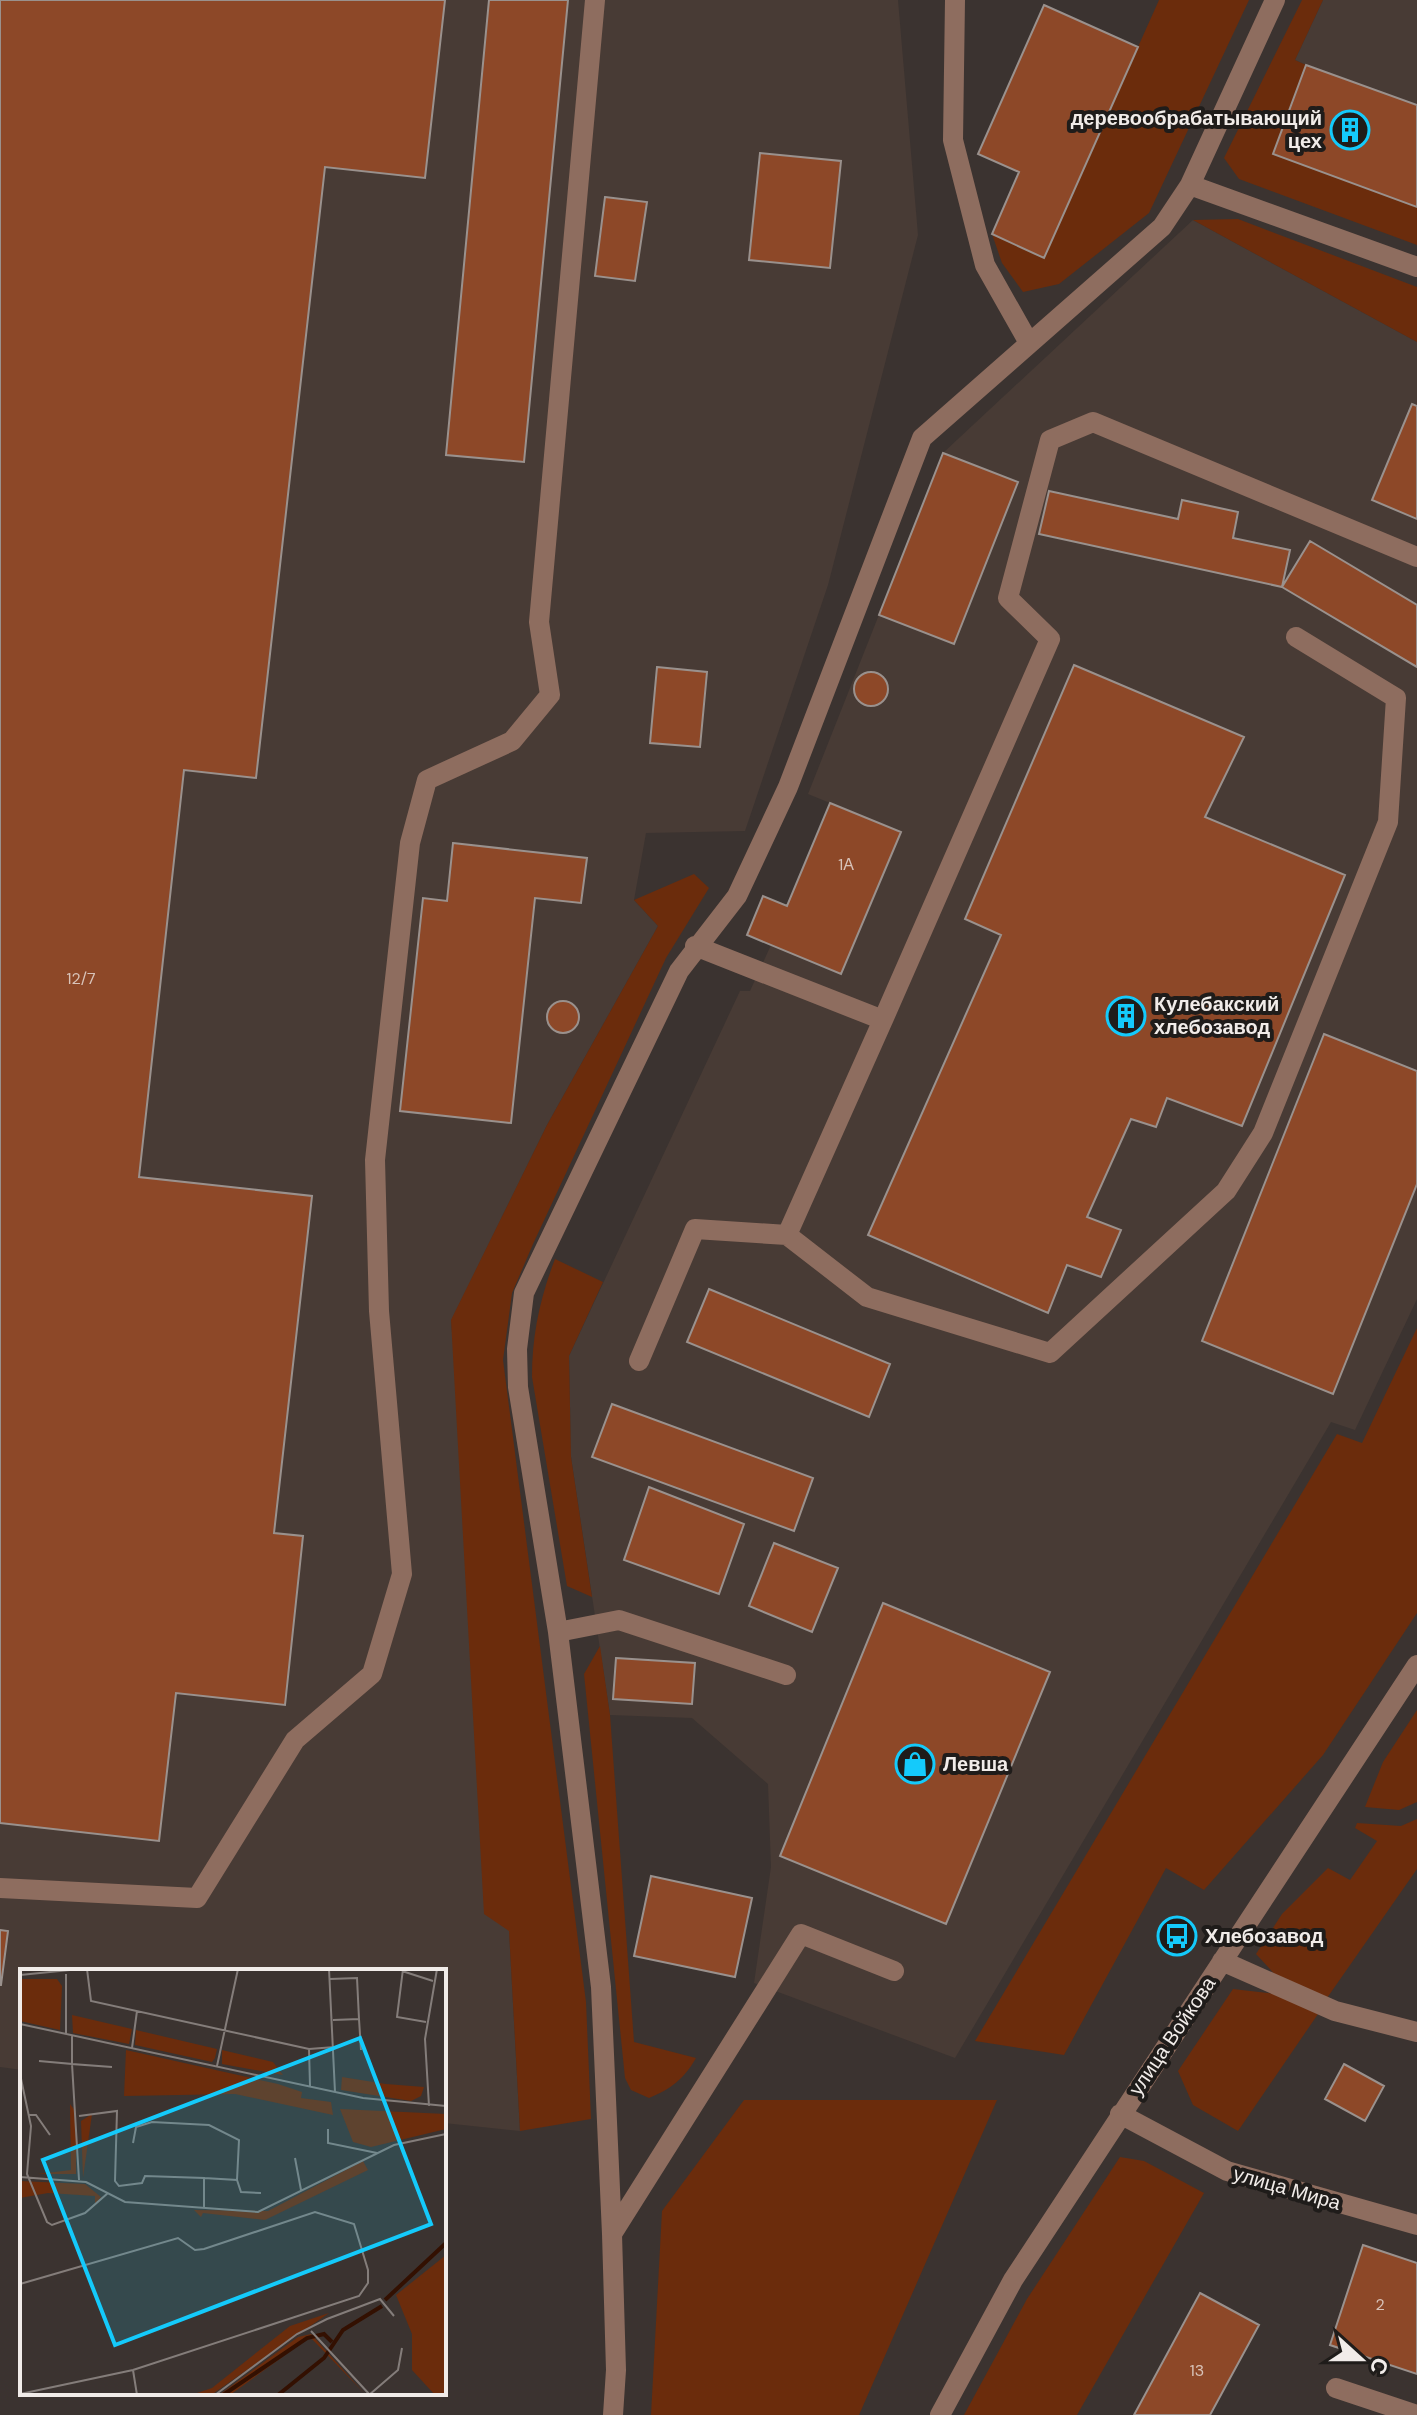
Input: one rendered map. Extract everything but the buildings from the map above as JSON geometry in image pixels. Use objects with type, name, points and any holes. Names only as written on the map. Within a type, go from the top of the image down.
[{"type":"street","points":[[0,1888],[197,1898],[295,1740],[372,1674],[402,1574],[379,1311],[375,1160],[410,843],[427,780],[512,741],[550,695],[539,622],[595,0]]},
{"type":"street","points":[[955,0],[953,140],[985,265],[1029,343]]},
{"type":"street","points":[[613,2415],[612,2234],[601,1987],[558,1632],[518,1387],[517,1349],[524,1293],[679,971],[695,946],[737,896],[788,787],[922,438],[1162,227],[1190,185],[1275,0]]},
{"type":"street","points":[[1190,185],[1417,267]]},
{"type":"street","points":[[787,1235],[1050,639],[1008,598],[1050,440],[1093,422],[1417,557]]},
{"type":"street","points":[[639,1361],[695,1229],[787,1235],[867,1297],[1050,1353],[1226,1191],[1263,1133],[1388,822],[1396,698],[1296,637]]},
{"type":"street","points":[[695,946],[883,1020]]},
{"type":"street","points":[[558,1632],[619,1620],[786,1675]]},
{"type":"street","name":"улица Войкова","points":[[940,2415],[1013,2280],[1417,1665]]},
{"type":"street","points":[[612,2234],[801,1934],[894,1971]]},
{"type":"street","points":[[1222,1961],[1335,2011],[1417,2032]]},
{"type":"street","name":"улица Мира","points":[[1120,2114],[1227,2171],[1417,2225]]},
{"type":"street","points":[[1336,2388],[1417,2415]]},
{"type":"shaded area","points":[[0,0],[898,0],[918,235],[828,585],[745,831],[646,833],[634,900],[658,926],[547,1125],[451,1321],[509,1930],[520,2131],[446,2123],[446,1969],[20,1969],[20,2070],[0,2067]]},
{"type":"shaded area","points":[[1159,0],[1249,0],[1149,213],[1059,284],[1023,292],[1002,263],[992,234],[1044,257]]},
{"type":"shaded area","points":[[1302,0],[1323,0],[1295,60],[1306,65],[1273,154],[1417,207],[1417,245],[1239,179],[1224,158]]},
{"type":"shaded area","name":"деревообрабатывающий цех","points":[[1323,0],[1417,0],[1417,207],[1273,154],[1306,65],[1295,60]]},
{"type":"shaded area","points":[[1238,219],[1417,287],[1417,342],[1193,220]]},
{"type":"shaded area","name":"Кулебакский хлебозавод","points":[[1193,220],[1417,342],[1417,1299],[1355,1430],[1331,1422],[955,2058],[754,1983],[771,1867],[768,1784],[692,1718],[610,1715],[571,1457],[569,1356],[740,991],[750,991],[771,945],[747,935],[763,896],[788,905],[830,803],[808,794],[943,453]]},
{"type":"shaded area","points":[[694,874],[709,888],[666,958],[512,1293],[503,1360],[586,2002],[591,2119],[520,2131],[509,1931],[484,1914],[451,1320],[547,1125],[658,926],[634,900]]},
{"type":"shaded area","points":[[555,1259],[603,1282],[569,1356],[571,1457],[592,1597],[567,1586],[532,1377],[538,1317]]},
{"type":"shaded area","points":[[1417,1328],[1417,1613],[1323,1755],[1204,1890],[1166,1868],[1064,2055],[975,2041],[1337,1434],[1362,1443]]},
{"type":"shaded area","points":[[600,1646],[610,1715],[634,2042],[696,2058],[676,2082],[649,2098],[631,2090],[625,2078],[584,1674]]},
{"type":"shaded area","points":[[1417,1710],[1417,1802],[1399,1810],[1365,1807],[1383,1762]]},
{"type":"shaded area","points":[[1417,1819],[1417,1869],[1327,1998],[1280,1980],[1256,1954],[1282,1914],[1328,1868],[1350,1880],[1377,1841],[1355,1828],[1357,1823],[1401,1826]]},
{"type":"shaded area","points":[[1233,1989],[1276,1994],[1318,2014],[1238,2131],[1193,2105],[1178,2071]]},
{"type":"shaded area","points":[[744,2100],[997,2100],[859,2415],[651,2415],[662,2211]]},
{"type":"shaded area","points":[[1120,2157],[1144,2161],[1204,2193],[1077,2415],[964,2415],[1027,2299]]},
{"type":"place","name":"деревообрабатывающий цех","points":[[1350,130]]},
{"type":"place","name":"Кулебакский хлебозавод","points":[[1126,1016]]},
{"type":"place","name":"Левша","points":[[915,1764]]},
{"type":"place","name":"Хлебозавод","points":[[1177,1936]]}]
